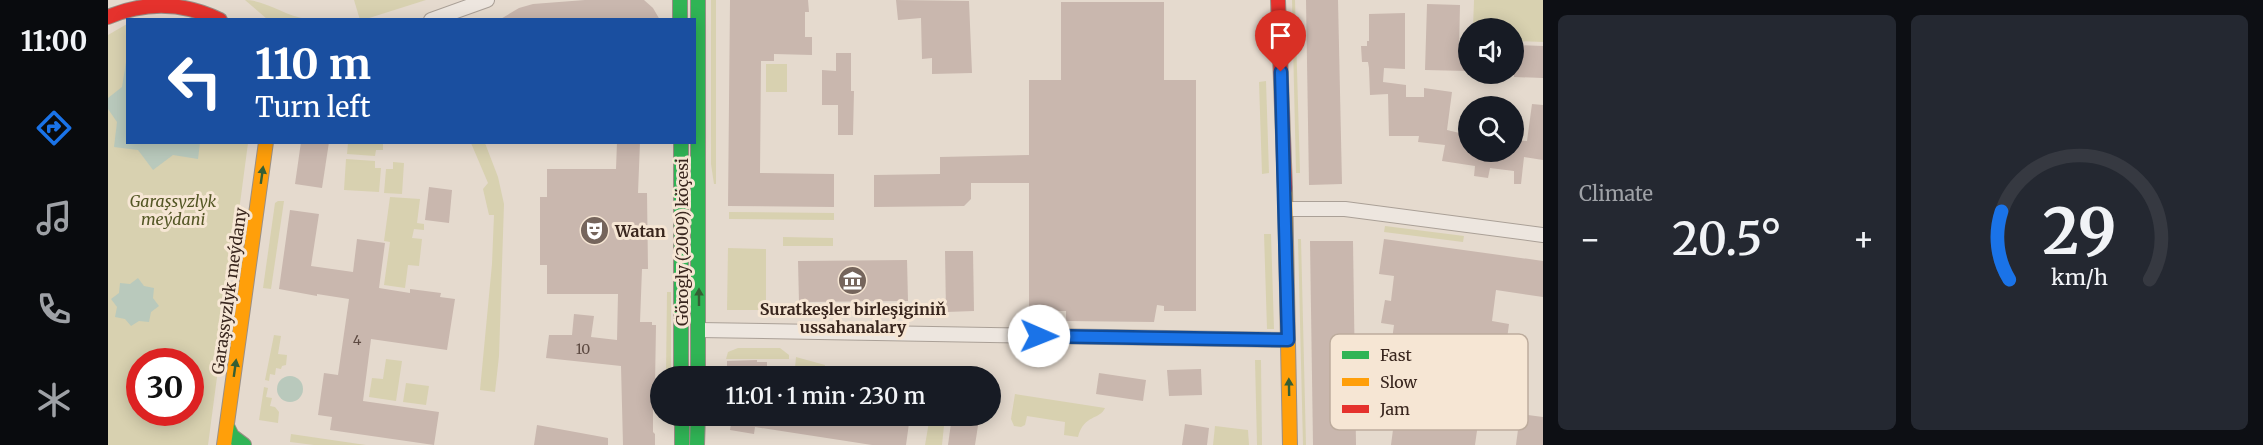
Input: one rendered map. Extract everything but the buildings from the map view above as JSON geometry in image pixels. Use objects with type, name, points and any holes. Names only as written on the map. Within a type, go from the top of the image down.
[{"type":"street","points":[[437,18],[487,0]]},
{"type":"street","points":[[680,0],[680,18]]},
{"type":"street","name":"Görogly (2009) köçesi","points":[[698,0],[698,366]]},
{"type":"street","points":[[1278,0],[1286,209],[1290,445]]},
{"type":"street","points":[[108,17],[144,4],[169,3],[194,4],[217,18]]},
{"type":"street","name":"Garaşsyzlyk meýdany","points":[[224,445],[266,144]]},
{"type":"street","name":"Görogly (2009) köçesi","points":[[681,144],[681,366]]},
{"type":"street","points":[[1286,209],[1345,209],[1543,236]]},
{"type":"street","points":[[699,330],[1288,340]]},
{"type":"street","points":[[226,426],[232,436],[244,445]]},
{"type":"street","points":[[682,426],[682,445]]},
{"type":"street","points":[[697,445],[698,426]]},
{"type":"green space","points":[[245,0],[304,18],[266,18]]},
{"type":"green space","points":[[354,0],[426,0],[369,18],[359,18]]},
{"type":"green space","points":[[711,0],[716,0],[716,184],[714,184],[711,164]]},
{"type":"green space","points":[[1292,0],[1295,0],[1300,173],[1296,173]]},
{"type":"green space","points":[[1474,0],[1543,0],[1543,42],[1524,41],[1524,18],[1473,18]]},
{"type":"green space","name":"Garaşsyzlyk meýdani","points":[[126,25],[126,144],[248,144],[208,445],[108,445],[108,35]]},
{"type":"green space","points":[[766,64],[787,64],[787,92],[766,92]]},
{"type":"green space","points":[[1266,81],[1269,173],[1262,174],[1259,82]]},
{"type":"green space","points":[[348,144],[383,144],[383,150],[376,150],[375,156],[347,154]]},
{"type":"green space","points":[[471,144],[485,144],[498,177],[504,204],[499,356],[495,392],[480,390],[492,264],[494,215],[489,215],[483,189],[488,183]]},
{"type":"green space","points":[[346,159],[375,161],[375,168],[381,168],[379,192],[344,190]]},
{"type":"green space","points":[[393,162],[404,163],[402,194],[384,193],[386,169],[393,169]]},
{"type":"green space","points":[[390,197],[420,199],[417,223],[424,224],[424,230],[414,229],[412,238],[422,239],[419,266],[408,265],[405,288],[384,285],[390,242],[384,241]]},
{"type":"green space","points":[[284,201],[271,289],[263,288],[275,203]]},
{"type":"green space","points":[[729,212],[834,213],[834,220],[729,219]]},
{"type":"green space","points":[[1385,226],[1464,236],[1463,242],[1384,232]]},
{"type":"green space","points":[[1264,234],[1271,234],[1274,329],[1267,329]]},
{"type":"green space","points":[[783,237],[833,238],[833,246],[783,246]]},
{"type":"green space","points":[[1298,239],[1301,239],[1306,445],[1303,445]]},
{"type":"green space","points":[[728,248],[766,249],[766,310],[727,310]]},
{"type":"green space","points":[[667,292],[671,292],[671,366],[666,366]]},
{"type":"green space","points":[[796,304],[902,305],[902,311],[796,310]]},
{"type":"green space","points":[[274,335],[281,336],[278,354],[287,355],[286,365],[281,369],[276,368],[275,375],[270,374],[269,381],[265,380]]},
{"type":"green space","points":[[738,348],[780,348],[789,355],[789,359],[726,359],[728,352]]},
{"type":"green space","points":[[796,357],[825,365],[825,366],[795,366]]},
{"type":"green space","points":[[386,359],[402,361],[396,401],[369,397],[372,378],[383,379]]},
{"type":"green space","points":[[1255,360],[1261,360],[1262,445],[1257,445]]},
{"type":"green space","points":[[406,383],[429,386],[426,405],[403,402]]},
{"type":"green space","points":[[264,387],[268,388],[266,397],[272,398],[270,406],[275,407],[279,412],[278,423],[259,420]]},
{"type":"green space","points":[[1015,394],[1105,408],[1103,412],[1084,424],[1078,437],[1064,435],[1065,422],[1027,416],[1025,425],[1014,426],[1011,419]]},
{"type":"green space","points":[[928,426],[944,426],[942,445],[925,445]]},
{"type":"green space","points":[[1215,426],[1248,430],[1249,445],[1213,445]]},
{"type":"green space","points":[[291,434],[366,445],[314,445],[290,442]]},
{"type":"shaded area","points":[[126,62],[126,144],[200,144],[198,159],[173,155],[153,170],[138,150],[114,147],[117,122],[108,109],[108,98],[122,87]]},
{"type":"shaded area","points":[[138,278],[144,286],[154,288],[153,298],[159,306],[151,312],[149,322],[139,321],[131,326],[125,319],[115,317],[117,307],[111,299],[119,293],[120,283],[130,284]]},
{"type":"shaded area","points":[[290,376],[299,380],[303,389],[299,398],[290,402],[281,398],[277,389],[281,380]]},
{"type":"traffic: fast","points":[[680,0],[680,18]]},
{"type":"traffic: fast","points":[[698,0],[698,366]]},
{"type":"traffic: fast","points":[[681,144],[681,366]]},
{"type":"traffic: fast","points":[[227,426],[232,436],[244,445]]},
{"type":"traffic: fast","points":[[682,426],[682,445]]},
{"type":"traffic: fast","points":[[697,445],[698,426]]},
{"type":"traffic: slow","points":[[224,445],[266,144]]},
{"type":"traffic: slow","points":[[1285,189],[1290,445]]},
{"type":"traffic: jam","points":[[1278,0],[1285,189]]},
{"type":"traffic: jam","points":[[108,17],[136,8],[164,6],[192,10],[215,18]]},
{"type":"place","name":"Watan","points":[[594,231]]},
{"type":"place","name":"Suratkeşler birleşiginiň ussahanalary","points":[[853,281]]},
{"type":"route","points":[[1039,336],[1288,340],[1281,72]]}]
